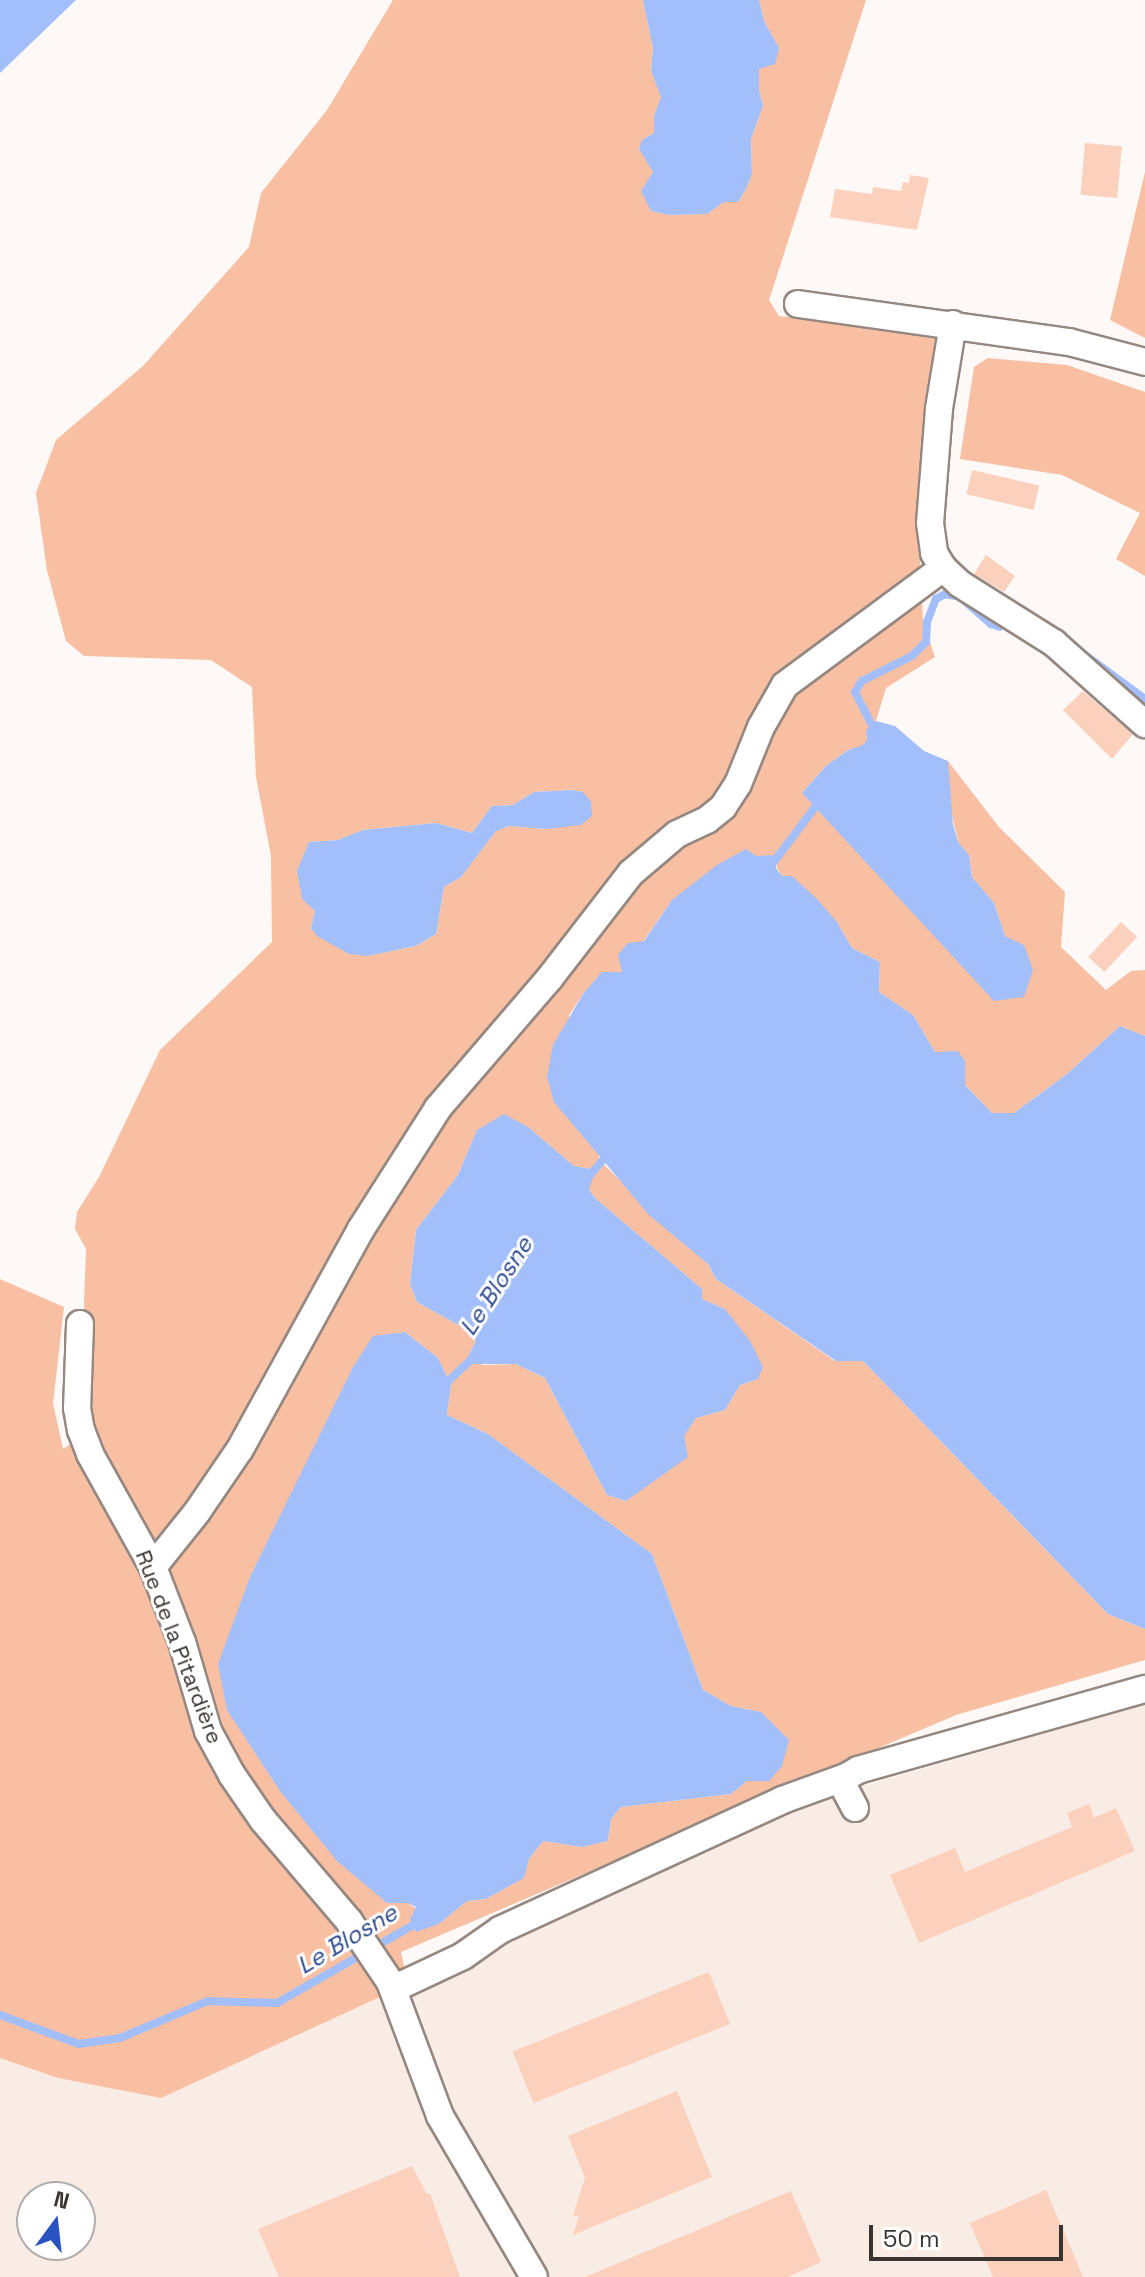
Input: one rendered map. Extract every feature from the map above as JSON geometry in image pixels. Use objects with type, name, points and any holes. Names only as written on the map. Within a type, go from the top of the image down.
[{"type":"street","points":[[798,304],[1069,342],[1145,362]]},
{"type":"street","points":[[953,324],[939,409],[930,523],[934,553],[943,568],[960,584],[1054,643],[1145,724]]},
{"type":"street","points":[[153,1567],[197,1512],[240,1449],[361,1229],[438,1108],[549,979],[631,873],[677,834],[707,820],[723,807],[738,784],[761,727],[785,685],[943,568]]},
{"type":"street","name":"Rue de la Pitardière","points":[[80,1324],[77,1408],[81,1430],[90,1454],[153,1567],[182,1642],[208,1731],[232,1775],[263,1820],[349,1921],[392,1985],[440,2116],[534,2277]]},
{"type":"street","points":[[392,1985],[463,1956],[500,1930],[782,1800],[858,1770],[1145,1689]]},
{"type":"street","points":[[846,1777],[844,1787],[855,1808]]},
{"type":"shaded area","points":[[393,0],[643,0],[653,48],[651,71],[662,97],[654,116],[654,133],[642,140],[653,172],[647,201],[651,211],[669,215],[707,214],[724,202],[738,202],[752,174],[751,139],[763,106],[759,69],[779,48],[764,21],[759,0],[866,0],[769,300],[779,316],[938,335],[920,565],[923,621],[935,657],[886,688],[876,721],[866,731],[867,740],[863,746],[848,750],[826,766],[802,793],[1005,936],[994,903],[972,877],[969,855],[958,842],[947,792],[948,761],[999,827],[1065,892],[1061,947],[1106,990],[1131,971],[1145,970],[1145,1036],[1120,1026],[1067,1074],[1014,1113],[992,1113],[965,1085],[965,1061],[935,1052],[913,1015],[879,992],[880,962],[852,948],[837,922],[792,876],[783,876],[777,869],[777,862],[672,900],[622,972],[602,973],[583,994],[569,1015],[587,1140],[599,1153],[599,1160],[708,1264],[716,1279],[835,1361],[863,1361],[1108,1614],[1145,1629],[1145,1660],[956,1715],[401,1952],[408,1984],[161,2098],[58,2078],[0,2058],[0,1279],[64,1307],[53,1403],[63,1449],[94,1428],[84,1304],[86,1249],[75,1229],[77,1212],[99,1177],[160,1050],[272,942],[271,856],[256,777],[252,687],[211,660],[84,656],[66,641],[47,570],[36,493],[56,440],[143,366],[249,247],[261,193],[327,110]],"holes":[[[534,792],[583,792],[548,829],[509,826],[496,831],[461,877],[444,887],[436,934],[416,946],[367,956],[311,928],[315,911],[309,842],[338,840],[363,830],[436,823],[472,833],[492,806],[513,805]],[[528,1127],[574,1166],[591,1169],[589,1189],[595,1198],[702,1289],[702,1299],[725,1309],[758,1379],[740,1385],[725,1410],[696,1418],[641,1489],[626,1501],[607,1495],[545,1378],[516,1364],[483,1365],[468,1356],[476,1341],[462,1327],[417,1302],[410,1284],[416,1230],[458,1175],[477,1130]],[[405,1332],[438,1358],[451,1385],[447,1415],[488,1434],[652,1554],[703,1690],[731,1706],[761,1712],[769,1781],[747,1781],[731,1794],[621,1807],[611,1819],[608,1841],[582,1847],[543,1841],[529,1859],[523,1878],[486,1899],[467,1901],[439,1924],[408,1903],[250,1577],[279,1522]]]},
{"type":"shaded area","points":[[1145,172],[1145,338],[1110,320]]},
{"type":"shaded area","points":[[988,358],[1067,365],[1145,392],[1145,576],[1116,559],[1140,513],[1062,475],[960,459],[974,367]]},
{"type":"shaded area","points":[[1145,1704],[1145,2277],[0,2277],[0,2058],[58,2078],[161,2098],[786,1809]]},
{"type":"water","points":[[0,0],[76,0],[0,73]]},
{"type":"water","points":[[643,0],[759,0],[764,21],[779,48],[775,64],[759,69],[763,106],[751,139],[752,174],[746,189],[738,202],[724,202],[707,214],[669,215],[651,211],[641,191],[653,172],[639,149],[642,140],[654,133],[654,116],[661,97],[651,71],[653,48]]},
{"type":"water","points":[[876,721],[895,726],[924,751],[948,761],[953,824],[958,842],[969,855],[972,877],[994,903],[1005,936],[1024,945],[1033,970],[1024,997],[994,1001],[802,793],[826,766],[848,750],[863,745],[867,740],[866,730]]},
{"type":"water","points":[[534,792],[583,792],[591,802],[592,816],[581,825],[548,829],[509,826],[496,831],[461,877],[444,887],[436,934],[416,946],[367,956],[349,954],[317,936],[311,928],[315,911],[302,899],[297,871],[309,842],[338,840],[363,830],[436,823],[472,833],[492,806],[513,805]]},
{"type":"water","points":[[746,849],[756,856],[772,855],[777,870],[783,876],[792,876],[816,898],[837,922],[852,948],[880,962],[879,992],[913,1015],[935,1052],[958,1051],[965,1061],[965,1085],[992,1113],[1014,1113],[1067,1074],[1120,1026],[1145,1036],[1145,1629],[1108,1614],[863,1361],[836,1361],[716,1279],[708,1264],[649,1215],[554,1102],[547,1077],[553,1045],[583,994],[602,972],[622,972],[618,955],[628,943],[644,941],[672,900],[717,865]]},
{"type":"water","points":[[504,1114],[528,1127],[574,1166],[591,1169],[594,1175],[589,1189],[595,1198],[702,1289],[702,1299],[725,1309],[750,1341],[763,1367],[758,1379],[740,1385],[725,1410],[696,1418],[684,1436],[688,1457],[626,1501],[607,1495],[545,1378],[516,1364],[472,1364],[468,1356],[476,1341],[462,1327],[417,1302],[410,1284],[416,1230],[458,1175],[477,1130]]},
{"type":"water","points":[[405,1332],[438,1358],[451,1385],[447,1415],[488,1434],[652,1554],[703,1690],[731,1706],[761,1712],[789,1740],[782,1766],[769,1781],[747,1781],[731,1794],[621,1807],[611,1819],[608,1841],[582,1847],[543,1841],[529,1859],[524,1878],[486,1899],[467,1901],[439,1924],[416,1932],[410,1919],[416,1907],[408,1903],[387,1903],[337,1861],[280,1791],[227,1710],[218,1664],[250,1577],[353,1367],[373,1336]]},
{"type":"building","points":[[1085,143],[1122,146],[1117,198],[1080,195]]},
{"type":"building","points":[[910,175],[929,178],[917,230],[830,217],[835,189],[872,194],[873,187],[901,191],[903,182],[909,183]]},
{"type":"building","points":[[972,470],[1039,486],[1034,510],[966,494]]},
{"type":"building","points":[[986,555],[1015,576],[1004,592],[974,574]]},
{"type":"building","points":[[1083,691],[1133,734],[1112,759],[1063,710]]},
{"type":"building","points":[[1121,922],[1137,937],[1104,972],[1088,957]]},
{"type":"building","points":[[1089,1804],[1094,1818],[1116,1808],[1135,1851],[919,1943],[890,1875],[955,1848],[965,1872],[1072,1827],[1067,1813]]},
{"type":"building","points":[[709,1972],[730,2024],[533,2103],[512,2051]]},
{"type":"building","points":[[677,2091],[712,2177],[573,2235],[579,2217],[573,2215],[585,2178],[568,2136]]},
{"type":"building","points":[[412,2166],[427,2194],[430,2193],[460,2277],[279,2277],[258,2229]]},
{"type":"building","points":[[1046,2190],[1083,2277],[993,2277],[970,2223]]},
{"type":"building","points":[[791,2191],[821,2262],[788,2277],[585,2277]]},
{"type":"waterway","name":"Le Blosne","points":[[876,733],[855,692],[862,681],[912,656],[926,642],[927,622],[936,599],[945,594],[960,597],[991,624],[1000,627]]},
{"type":"waterway","name":"Le Blosne","points":[[1081,652],[1145,699]]},
{"type":"waterway","name":"Le Blosne","points":[[770,867],[822,798]]},
{"type":"waterway","name":"Le Blosne","points":[[586,1180],[608,1154]]},
{"type":"waterway","name":"Le Blosne","points":[[443,1386],[477,1354]]},
{"type":"waterway","name":"Le Blosne","points":[[0,2015],[79,2044],[120,2038],[208,2001],[277,2003],[413,1925],[419,1918]]}]
